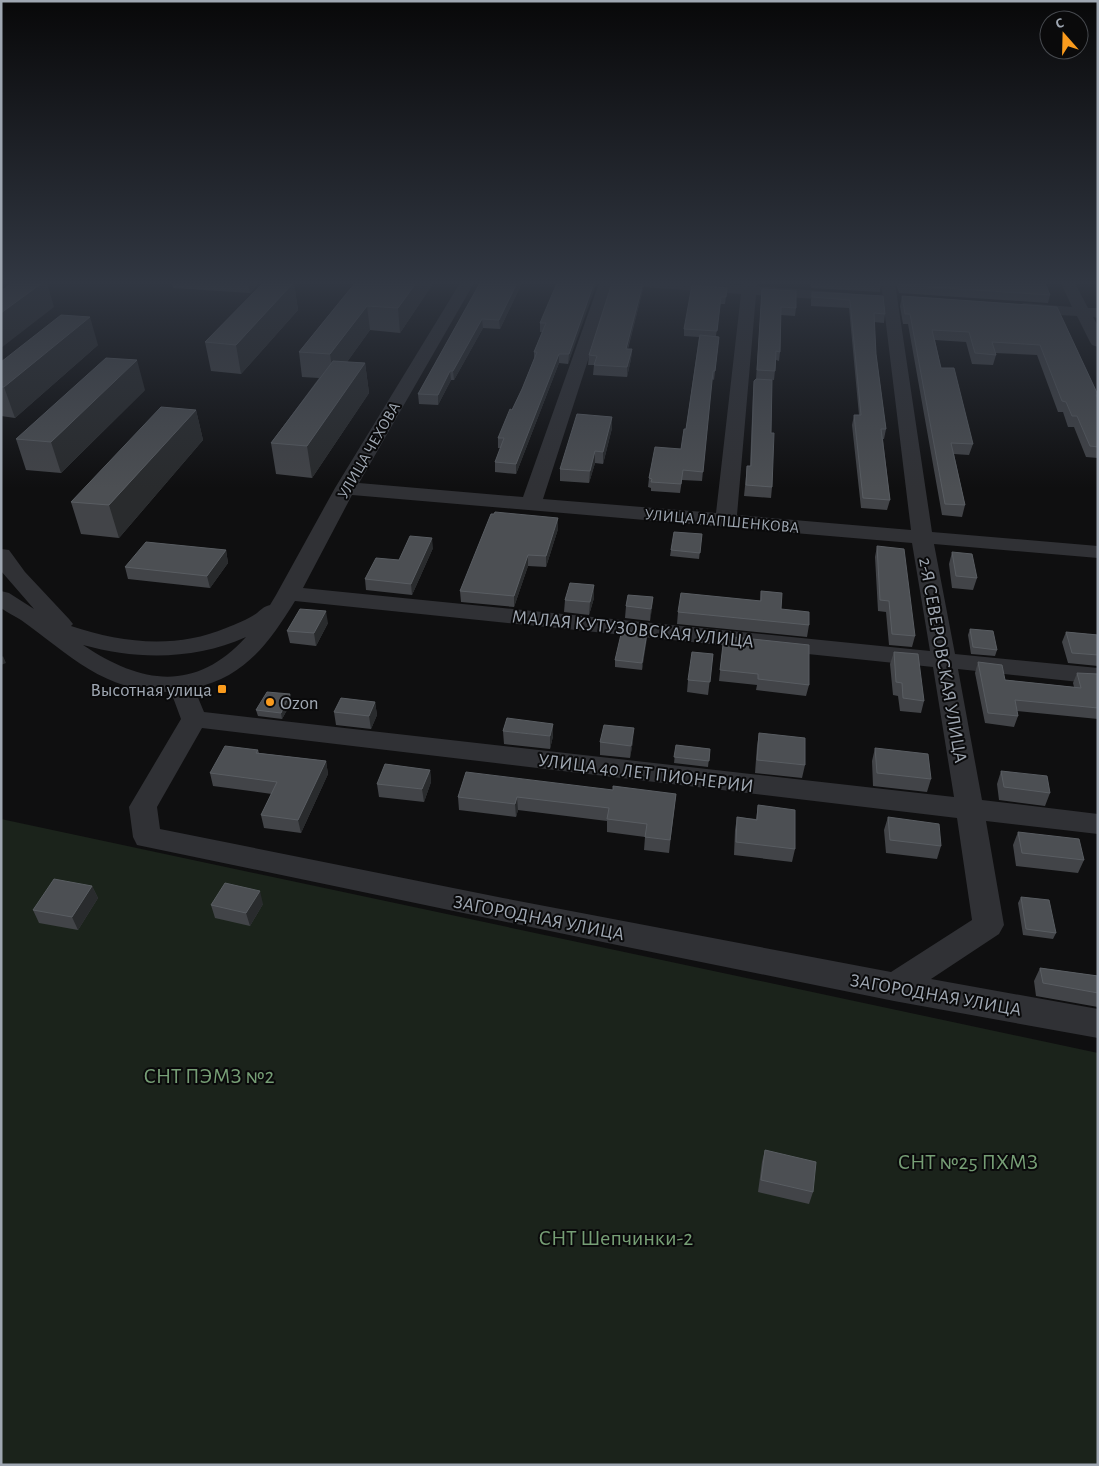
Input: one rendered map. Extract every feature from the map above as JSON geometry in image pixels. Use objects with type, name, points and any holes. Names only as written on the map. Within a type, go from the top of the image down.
[{"type":"street","name":"УЛИЦА ЧЕХОВА","points":[[32,618],[90,662],[110,673],[149,683],[180,684],[206,678],[227,666],[246,650],[264,629],[288,593],[346,488],[426,351]]},
{"type":"street","points":[[531,503],[583,351]]},
{"type":"street","points":[[726,520],[743,351]]},
{"type":"street","name":"2-Я СЕВЕРОВСКАЯ УЛИЦА","points":[[893,351],[922,537],[970,810],[988,925],[894,987]]},
{"type":"street","name":"УЛИЦА ЛАПШЕНКОВА","points":[[346,488],[1098,552]]},
{"type":"street","points":[[1,555],[40,604],[70,633]]},
{"type":"street","name":"УЛИЦА ЧЕХОВА","points":[[70,633],[110,645],[163,649],[218,639],[265,618],[288,593]]},
{"type":"street","name":"МАЛАЯ КУТУЗОВСКАЯ УЛИЦА","points":[[288,593],[1098,676]]},
{"type":"street","points":[[1,598],[32,618],[70,633]]},
{"type":"street","points":[[180,684],[194,720]]},
{"type":"street","name":"УЛИЦА 40 ЛЕТ ПИОНЕРИИ","points":[[194,720],[1098,824]]},
{"type":"street","name":"ЗАГОРОДНАЯ УЛИЦА","points":[[194,720],[143,807],[147,837],[311,872],[894,987],[1098,1024]]},
{"type":"green space","points":[[1,819],[1098,1053],[1098,1465],[1,1465]]},
{"type":"building","points":[[15,351],[48,351],[4,387],[1,387],[1,362]]},
{"type":"building","points":[[299,351],[332,351],[330,354]]},
{"type":"building","points":[[442,351],[464,351],[453,371],[450,371],[438,395],[418,394]]},
{"type":"building","points":[[570,351],[569,354],[559,354],[516,464],[495,462],[504,438],[498,438],[510,409],[512,410],[522,389],[537,352],[534,352]]},
{"type":"building","points":[[590,351],[631,351],[627,367],[594,365],[597,356],[589,355]]},
{"type":"building","points":[[698,351],[717,351],[715,371],[713,371],[703,472],[683,470],[681,484],[651,482],[652,479],[649,478],[655,447],[681,449],[684,429],[686,429]]},
{"type":"building","points":[[758,351],[776,351],[775,371],[757,370]]},
{"type":"building","points":[[855,351],[876,351],[886,429],[881,429],[890,500],[863,498],[854,415],[861,415]]},
{"type":"building","points":[[917,351],[937,351],[941,368],[954,368],[973,444],[951,443],[965,505],[945,504]]},
{"type":"building","points":[[975,351],[995,351],[996,355]]},
{"type":"building","points":[[1043,351],[1078,351],[1098,395],[1096,395],[1098,399],[1098,447],[1090,446],[1077,416],[1072,416],[1066,402],[1062,401]]},
{"type":"building","points":[[106,358],[137,360],[51,442],[16,439]]},
{"type":"building","points":[[333,361],[365,363],[307,446],[271,443]]},
{"type":"building","points":[[756,379],[772,380],[771,433],[774,433],[772,487],[746,485],[747,466],[751,466],[754,381]]},
{"type":"building","points":[[161,407],[196,410],[109,505],[71,502]]},
{"type":"building","points":[[577,414],[612,417],[603,452],[595,451],[590,471],[560,469]]},
{"type":"building","points":[[495,512],[558,518],[546,556],[528,555],[514,596],[460,591],[491,514]]},
{"type":"building","points":[[674,532],[702,534],[700,553],[671,550]]},
{"type":"building","points":[[410,536],[432,538],[411,584],[365,579],[376,558],[399,560]]},
{"type":"building","points":[[146,542],[226,550],[207,576],[125,567]]},
{"type":"building","points":[[877,546],[904,549],[915,636],[892,634],[889,601],[880,600]]},
{"type":"building","points":[[952,552],[972,554],[977,578],[956,576]]},
{"type":"building","points":[[570,583],[594,585],[590,602],[565,600]]},
{"type":"building","points":[[761,591],[782,593],[781,609],[809,612],[809,625],[678,612],[681,593],[761,601]]},
{"type":"building","points":[[628,595],[653,597],[651,609],[626,606]]},
{"type":"building","points":[[300,609],[326,611],[314,633],[287,631]]},
{"type":"building","points":[[970,629],[993,631],[997,650],[973,647]]},
{"type":"building","points":[[622,630],[647,633],[642,663],[615,660]]},
{"type":"building","points":[[1066,632],[1098,635],[1098,655],[1072,653]]},
{"type":"building","points":[[724,636],[809,645],[809,685],[758,679],[758,674],[720,670]]},
{"type":"building","points":[[692,652],[713,654],[710,682],[688,680]]},
{"type":"building","points":[[894,652],[918,654],[924,701],[903,698],[902,683],[896,682]]},
{"type":"building","points":[[978,662],[1002,665],[1005,680],[1081,688],[1077,673],[1098,674],[1098,708],[1015,700],[1018,716],[988,713]]},
{"type":"building","points":[[267,692],[290,694],[281,713],[256,710]]},
{"type":"building","points":[[341,698],[375,702],[369,716],[334,712]]},
{"type":"building","points":[[507,718],[553,724],[550,736],[503,731]]},
{"type":"building","points":[[604,725],[634,728],[631,746],[600,742]]},
{"type":"building","points":[[759,733],[805,738],[805,765],[757,760]]},
{"type":"building","points":[[676,745],[710,749],[709,761],[674,757]]},
{"type":"building","points":[[225,746],[258,750],[256,753],[326,761],[298,820],[261,815],[277,782],[210,773]]},
{"type":"building","points":[[875,748],[928,754],[931,779],[877,773]]},
{"type":"building","points":[[385,764],[430,770],[422,789],[377,784]]},
{"type":"building","points":[[1001,771],[1047,776],[1050,793],[1004,787]]},
{"type":"building","points":[[466,772],[613,790],[613,786],[676,794],[670,840],[645,837],[647,824],[607,819],[609,808],[517,797],[515,804],[458,797]]},
{"type":"building","points":[[758,805],[795,810],[795,849],[736,842],[737,817],[757,820]]},
{"type":"building","points":[[888,817],[939,824],[941,846],[890,840]]},
{"type":"building","points":[[1018,832],[1079,839],[1084,860],[1022,853]]},
{"type":"building","points":[[54,879],[92,886],[72,917],[33,910]]},
{"type":"building","points":[[225,883],[260,891],[246,913],[211,905]]},
{"type":"building","points":[[1021,897],[1049,900],[1056,933],[1026,929]]},
{"type":"building","points":[[1040,968],[1098,976],[1098,993],[1043,983]]},
{"type":"building","points":[[765,1150],[816,1162],[813,1192],[761,1180]]},
{"type":"place","name":"Высотная улица","points":[[222,689]]},
{"type":"place","name":"Ozon","points":[[270,702]]},
{"type":"park label","name":"СНТ ПЭМЗ №2","points":[[209,1075]]},
{"type":"park label","name":"СНТ №25 ПХМЗ","points":[[968,1161]]},
{"type":"park label","name":"СНТ Шепчинки-2","points":[[616,1237]]}]
